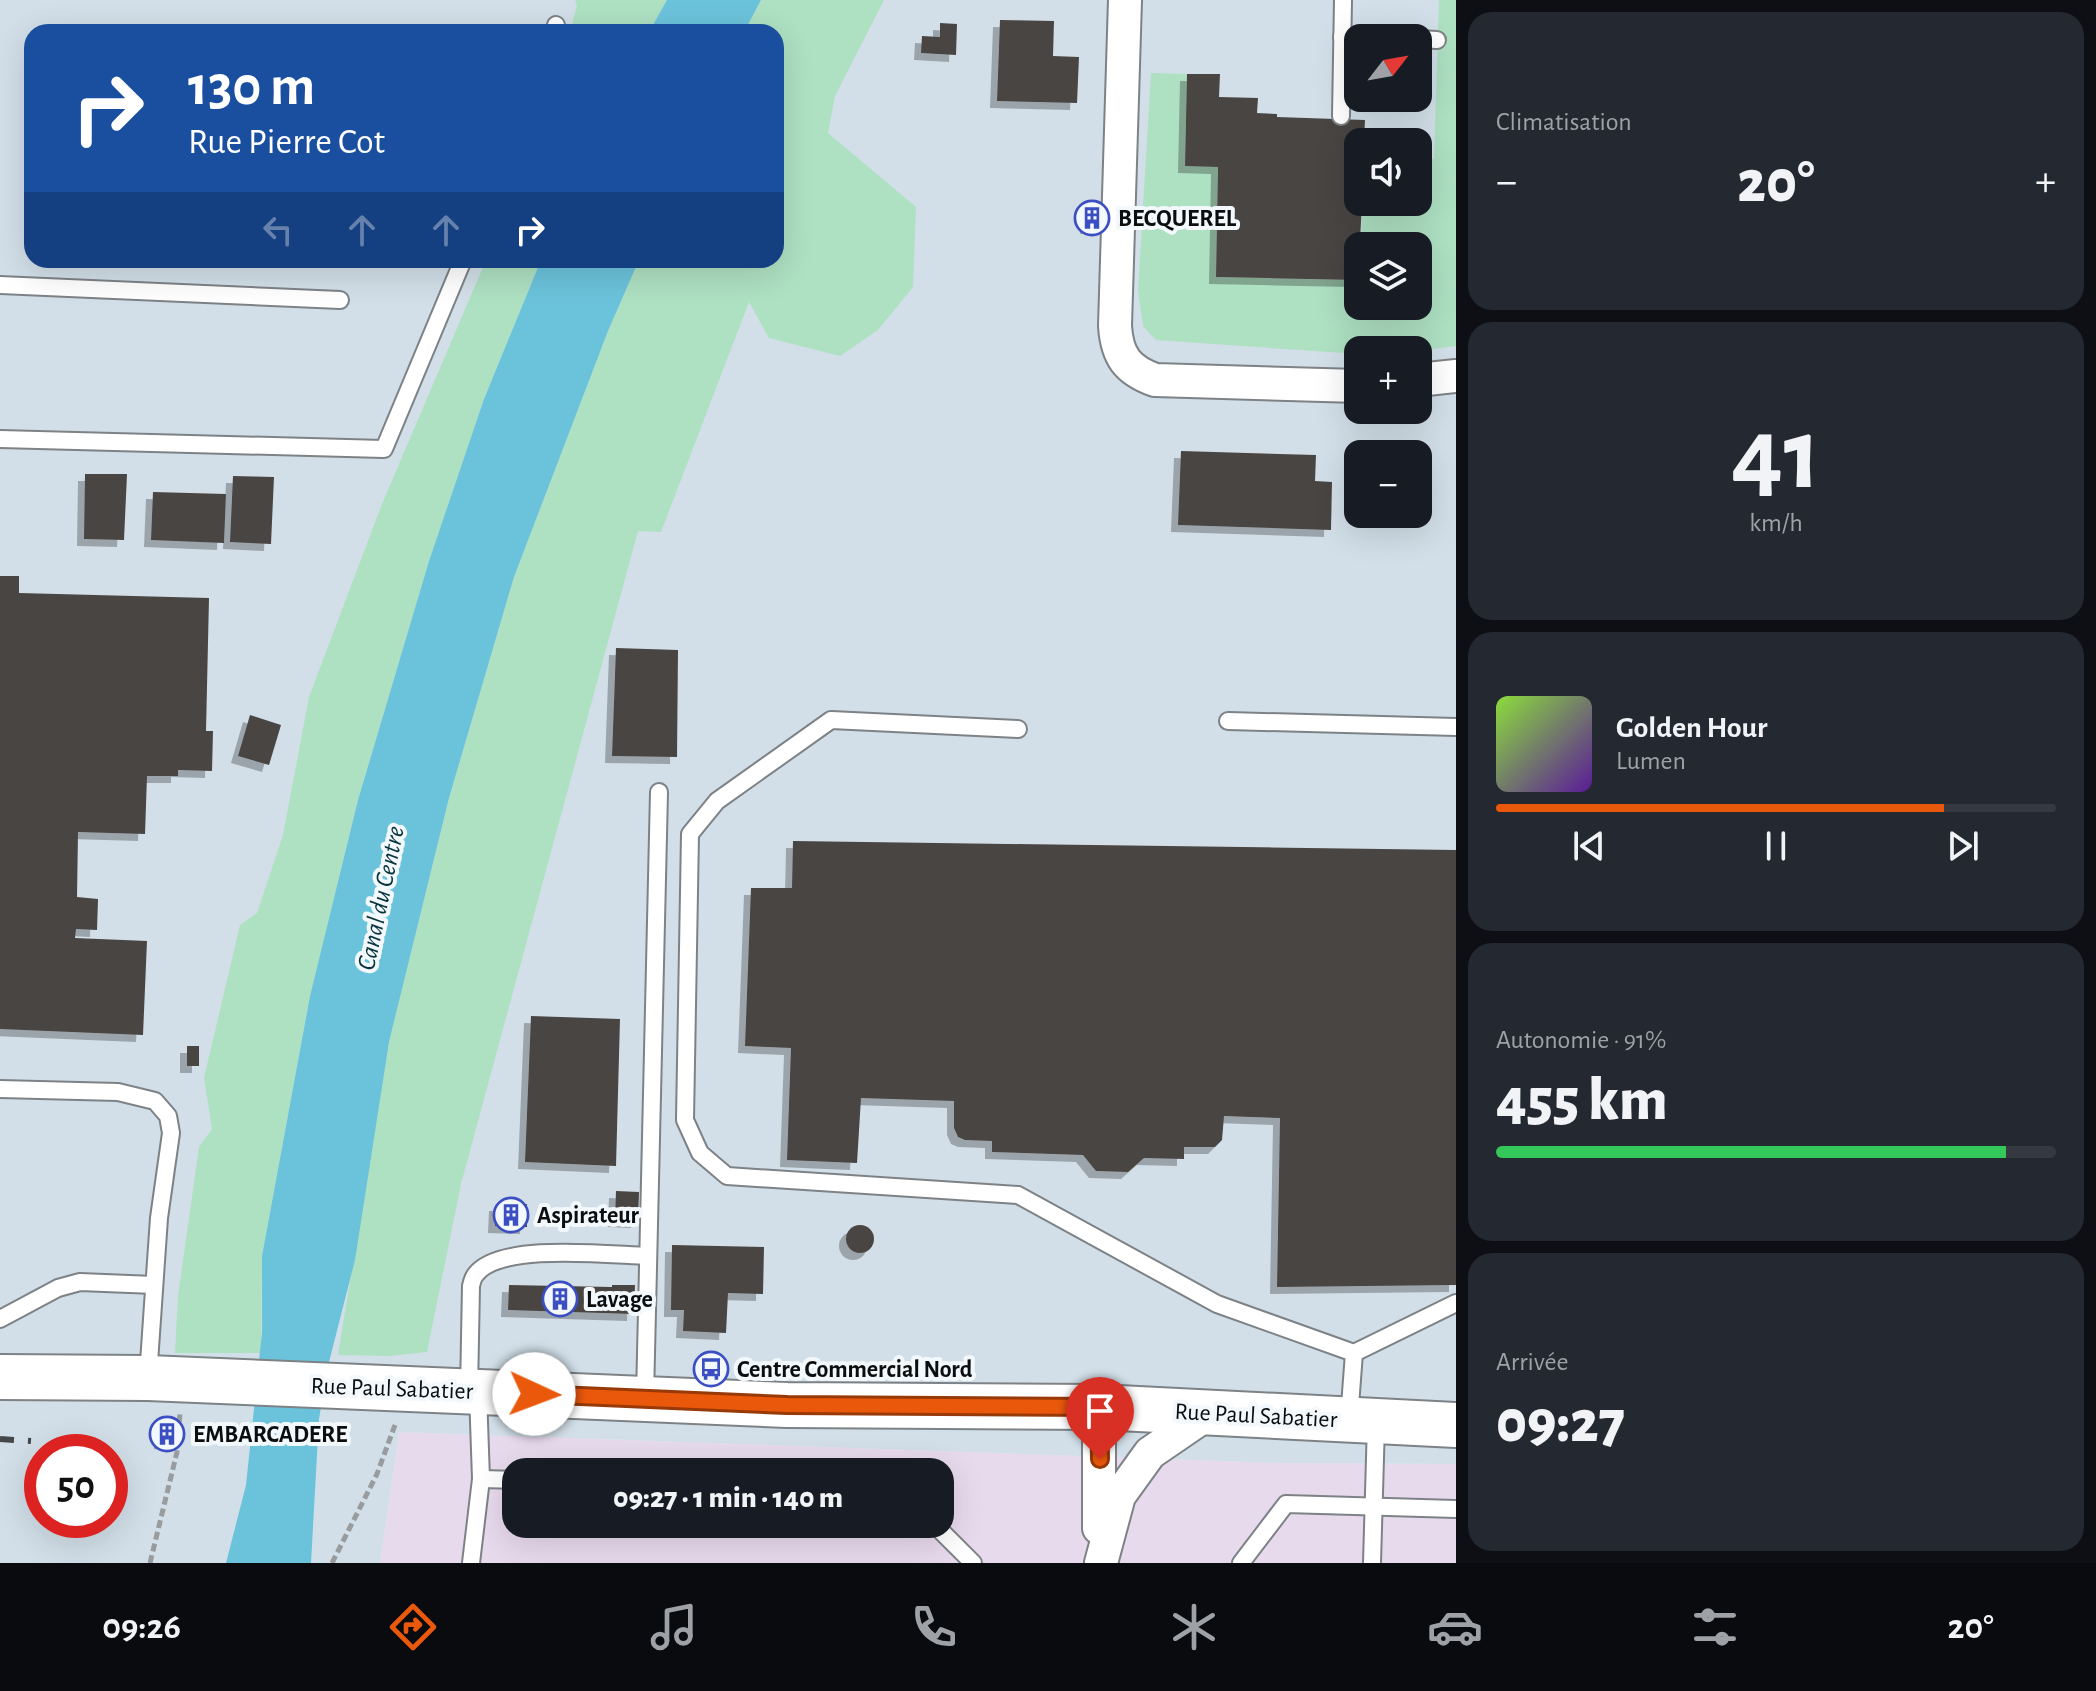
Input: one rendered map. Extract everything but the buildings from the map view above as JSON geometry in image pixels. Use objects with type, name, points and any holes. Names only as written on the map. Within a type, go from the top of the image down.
[{"type":"main road","name":"Rue Paul Sabatier","points":[[0,1377],[175,1379],[787,1405],[1099,1407],[1456,1425]]},
{"type":"street","points":[[1125,0],[1115,326],[1117,345],[1127,364],[1140,375],[1155,380],[1344,386]]},
{"type":"street","points":[[1432,379],[1456,376]]},
{"type":"street","points":[[1099,1407],[1099,1563]]},
{"type":"street","points":[[1099,1563],[1119,1496],[1150,1453],[1210,1412]]},
{"type":"lane","points":[[1341,116],[1343,0]]},
{"type":"lane","points":[[1432,40],[1437,40]]},
{"type":"lane","points":[[0,439],[384,449],[460,268]]},
{"type":"lane","points":[[0,285],[340,300]]},
{"type":"lane","points":[[1018,729],[831,720],[717,801],[690,834],[685,1120],[700,1153],[727,1176],[1018,1195],[1217,1304],[1354,1353],[1456,1303]]},
{"type":"lane","points":[[1228,721],[1456,727]]},
{"type":"lane","points":[[645,1399],[659,792]]},
{"type":"lane","points":[[0,1089],[118,1092],[155,1101],[168,1116],[171,1133],[159,1218],[154,1285],[175,1379]]},
{"type":"lane","points":[[471,1563],[481,1479],[473,1392],[471,1286],[476,1273],[494,1262],[534,1253],[648,1256]]},
{"type":"lane","points":[[0,1319],[58,1288],[80,1282],[154,1285]]},
{"type":"lane","points":[[1354,1353],[1373,1506],[1372,1563]]},
{"type":"lane","points":[[481,1479],[502,1480]]},
{"type":"lane","points":[[1241,1563],[1286,1504],[1456,1509]]},
{"type":"lane","points":[[948,1538],[973,1563]]},
{"type":"path","points":[[150,1563],[177,1452],[175,1379]]},
{"type":"path","points":[[332,1563],[377,1474],[395,1425],[400,1388]]},
{"type":"shaded area","points":[[0,0],[1456,0],[1456,1464],[1282,1463],[399,1432],[380,1563],[0,1563]]},
{"type":"shaded area","points":[[399,1432],[1282,1463],[1456,1464],[1456,1563],[380,1563]]},
{"type":"green space","points":[[575,0],[667,0],[654,24],[572,24],[577,5]]},
{"type":"green space","points":[[761,0],[884,0],[835,96],[828,133],[916,207],[913,287],[878,330],[840,356],[769,338],[749,302],[661,532],[638,531],[461,1184],[427,1352],[389,1356],[338,1355],[389,1042],[449,798],[514,577],[608,331],[636,268],[784,268],[784,24],[748,24]]},
{"type":"green space","points":[[1439,0],[1456,0],[1456,346],[1432,349],[1432,336],[1344,336],[1344,353],[1156,340],[1143,326],[1138,291],[1151,73],[1187,74],[1185,165],[1218,167],[1216,277],[1344,280],[1344,320],[1432,320],[1432,232],[1361,232],[1362,216],[1432,216]]},
{"type":"green space","points":[[483,268],[538,268],[484,399],[429,561],[358,800],[310,996],[262,1256],[261,1353],[175,1353],[178,1296],[199,1147],[212,1129],[204,1078],[240,925],[257,913],[283,835],[309,697],[382,504]]},
{"type":"water","points":[[667,0],[761,0],[748,24],[654,24]]},
{"type":"water","name":"Canal du Centre","points":[[538,268],[636,268],[608,331],[514,577],[449,798],[389,1042],[355,1260],[328,1366],[319,1419],[311,1563],[226,1563],[246,1485],[262,1332],[262,1256],[310,996],[358,800],[429,561],[484,399]]},
{"type":"railway","points":[[0,1439],[24,1441]]},
{"type":"place","name":"BECQUEREL","points":[[1092,218]]},
{"type":"place","name":"Aspirateur","points":[[511,1215]]},
{"type":"place","name":"Lavage","points":[[560,1299]]},
{"type":"place","name":"Centre Commercial Nord","points":[[711,1369]]},
{"type":"place","name":"EMBARCADERE","points":[[167,1434]]},
{"type":"route","points":[[534,1394],[787,1405],[1099,1407],[1100,1459]]}]
